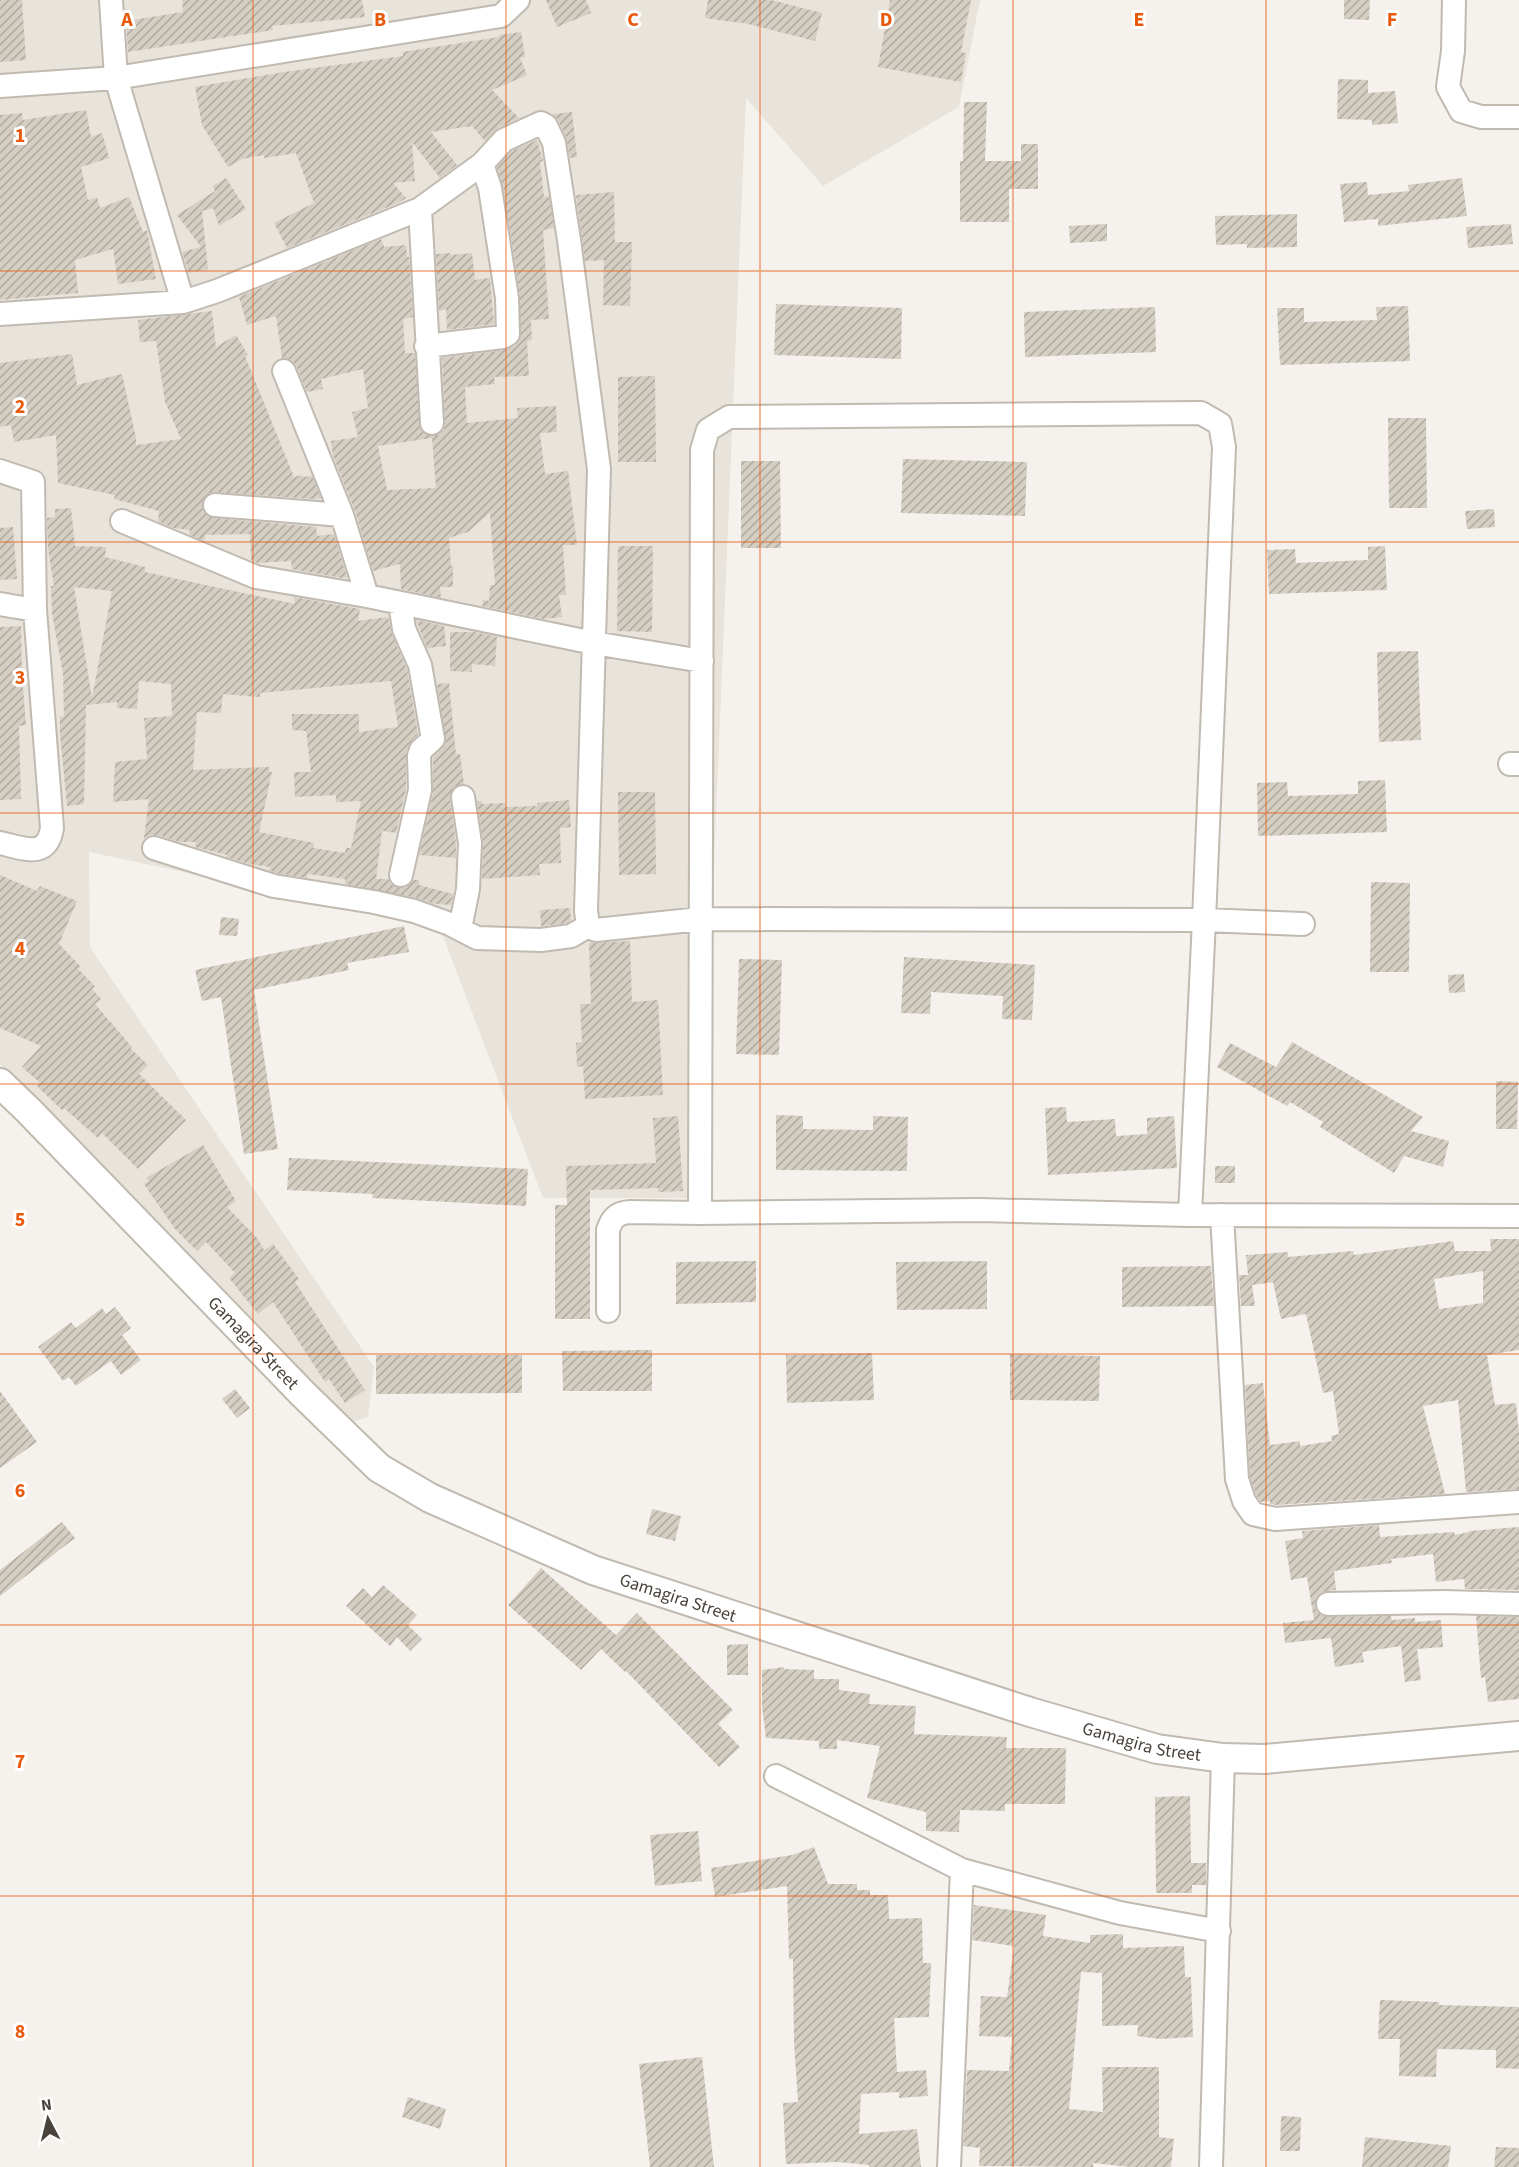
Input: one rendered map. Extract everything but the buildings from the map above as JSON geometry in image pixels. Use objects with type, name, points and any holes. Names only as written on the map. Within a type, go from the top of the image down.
[{"type":"street","points":[[111,0],[116,78],[183,302]]},
{"type":"street","points":[[0,86],[116,78],[501,16],[518,0]]},
{"type":"street","points":[[1454,0],[1453,51],[1449,87],[1461,111],[1481,117],[1519,117]]},
{"type":"street","points":[[0,314],[183,302],[217,291],[420,209],[482,164],[504,140],[540,123],[546,126],[554,143],[569,240],[599,469],[586,911],[588,926]]},
{"type":"street","points":[[426,346],[503,337],[508,334],[507,298],[490,188],[482,164]]},
{"type":"street","points":[[420,209],[432,423]]},
{"type":"street","points":[[284,371],[342,515],[367,596]]},
{"type":"street","points":[[700,1213],[702,450],[708,430],[729,417],[1201,413],[1220,424],[1224,447],[1190,1215]]},
{"type":"street","points":[[0,471],[33,482],[35,610],[52,828],[51,840],[44,847],[35,850],[0,843]]},
{"type":"street","points":[[215,506],[342,515]]},
{"type":"street","points":[[123,521],[256,577],[367,596],[594,642],[702,661]]},
{"type":"street","points":[[400,603],[404,629],[420,665],[433,740],[421,750],[419,756],[420,790],[401,875]]},
{"type":"street","points":[[0,604],[35,610]]},
{"type":"street","points":[[460,929],[468,889],[470,843],[463,797]]},
{"type":"street","points":[[154,848],[274,886],[374,902],[414,911],[477,938],[541,940],[571,936],[588,926]]},
{"type":"street","points":[[588,926],[596,930],[700,919],[1204,920],[1303,924]]},
{"type":"street","name":"Gamagira Street","points":[[0,1083],[30,1111],[303,1394],[379,1468],[430,1498],[593,1570],[1076,1726],[1157,1749],[1223,1758],[1265,1759],[1519,1736]]},
{"type":"street","points":[[608,1311],[608,1230],[612,1219],[620,1213],[979,1210],[1190,1215],[1519,1216]]},
{"type":"street","points":[[1222,1215],[1237,1479],[1244,1501],[1253,1514],[1275,1519],[1519,1502]]},
{"type":"street","points":[[1328,1604],[1444,1602],[1519,1604]]},
{"type":"street","points":[[1210,2167],[1223,1758]]},
{"type":"street","points":[[776,1776],[962,1870],[1119,1913],[1219,1931]]},
{"type":"street","points":[[949,2167],[962,1870]]},
{"type":"shaded area","points":[[0,0],[980,0],[959,107],[823,186],[746,98],[700,1198],[543,1198],[439,926],[89,852],[90,947],[374,1367],[368,1417],[342,1425],[0,1065]]}]
